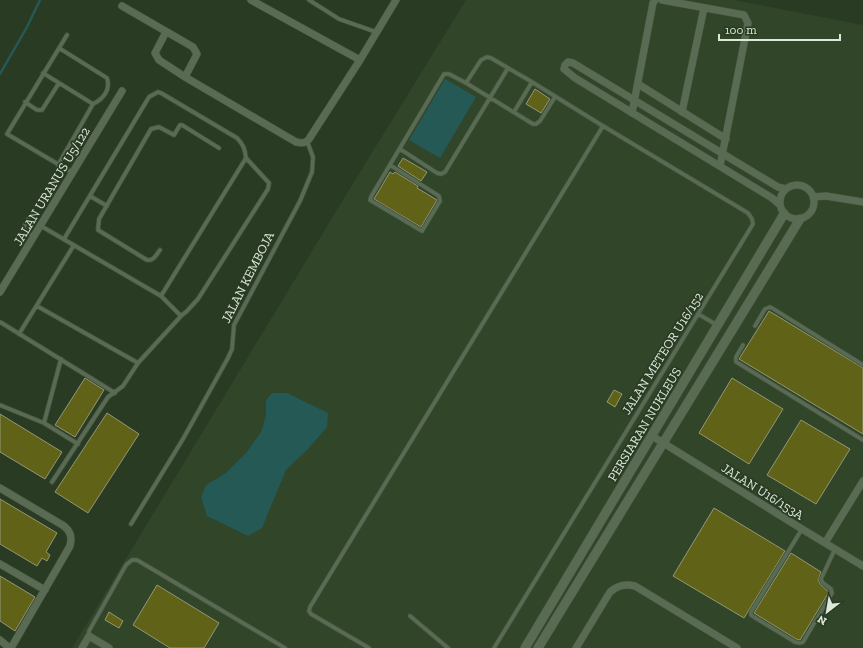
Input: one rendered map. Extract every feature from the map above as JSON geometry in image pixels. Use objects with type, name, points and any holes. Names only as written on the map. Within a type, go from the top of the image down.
[{"type":"street","points":[[252,0],[360,60]]},
{"type":"street","points":[[166,32],[155,53],[156,57],[184,77],[296,142],[301,143],[307,141],[360,60],[396,0]]},
{"type":"street","points":[[632,113],[653,3],[655,0]]},
{"type":"street","points":[[662,0],[744,15],[748,24],[720,166]]},
{"type":"street","points":[[122,6],[189,44],[196,51],[197,54],[194,61],[184,77]]},
{"type":"street","points":[[682,112],[704,8]]},
{"type":"street","points":[[782,210],[781,196],[786,189],[794,185],[806,188],[813,197],[813,208],[806,217],[794,219],[782,210],[772,198],[568,73],[564,69],[565,64],[568,62],[573,63],[722,154],[778,187],[786,189]]},
{"type":"street","points":[[638,84],[726,139]]},
{"type":"street","name":"JALAN URANUS U5/122","points":[[0,292],[122,92]]},
{"type":"street","points":[[813,197],[837,197],[863,202]]},
{"type":"street","name":"PERSIARAN NUKLEUS","points":[[525,648],[718,326],[782,210]]},
{"type":"street","name":"PERSIARAN NUKLEUS","points":[[538,648],[800,219]]},
{"type":"street","name":"JALAN U16/153A","points":[[652,436],[863,566]]},
{"type":"street","points":[[824,543],[863,481]]},
{"type":"street","points":[[0,489],[64,526],[70,531],[71,538],[70,546],[45,590],[8,647],[0,640]]},
{"type":"street","points":[[0,564],[45,590]]},
{"type":"street","points":[[576,648],[610,592],[620,586],[627,585],[635,586],[737,648]]},
{"type":"street","points":[[82,648],[89,636],[109,648]]},
{"type":"lane","points":[[309,0],[339,20],[376,32]]},
{"type":"lane","points":[[67,35],[7,134],[72,173]]},
{"type":"lane","points":[[58,48],[107,78],[109,82],[108,90],[101,100],[93,104],[58,165]]},
{"type":"lane","points":[[369,648],[311,614],[309,611],[310,607],[603,126],[491,58],[487,57],[481,60],[466,83]]},
{"type":"lane","points":[[400,149],[437,173],[444,173],[508,68]]},
{"type":"lane","points":[[43,73],[93,104]]},
{"type":"lane","points":[[390,165],[439,196],[440,201],[422,231],[370,200],[390,165],[444,74],[449,74],[466,83],[536,124],[540,121],[555,97]]},
{"type":"lane","points":[[514,112],[532,82]]},
{"type":"lane","points":[[25,102],[37,110],[42,110],[59,83]]},
{"type":"lane","points":[[64,239],[149,97],[158,92],[237,138],[246,151],[246,158],[161,296]]},
{"type":"lane","points":[[160,250],[154,259],[147,260],[100,233],[98,230],[99,219],[151,129],[154,127],[159,127],[174,134],[180,125],[182,125],[220,148]]},
{"type":"lane","name":"JALAN METEOR U16/152","points":[[494,648],[753,224],[748,213],[603,126]]},
{"type":"lane","name":"JALAN KEMBOJA","points":[[131,524],[183,439],[228,358],[232,349],[234,325],[300,201],[312,172],[313,157],[307,141]]},
{"type":"lane","points":[[52,482],[108,397],[123,386],[138,363],[198,299],[268,189],[269,182],[246,158]]},
{"type":"lane","points":[[90,196],[106,206]]},
{"type":"lane","points":[[28,219],[23,229],[34,237]]},
{"type":"lane","points":[[41,226],[161,296],[181,316]]},
{"type":"lane","points":[[19,334],[74,245]]},
{"type":"lane","points":[[37,306],[138,363]]},
{"type":"lane","points":[[755,326],[765,309],[770,307],[863,365]]},
{"type":"lane","points":[[698,314],[718,326]]},
{"type":"lane","points":[[0,322],[115,393]]},
{"type":"lane","points":[[743,345],[735,359],[738,363],[863,439]]},
{"type":"lane","points":[[44,424],[61,360]]},
{"type":"lane","points":[[0,405],[44,424],[78,444]]},
{"type":"lane","points":[[802,529],[751,612],[751,615],[795,642],[803,642],[832,593],[831,589],[821,580],[835,549]]},
{"type":"lane","points":[[89,636],[89,631],[126,565],[132,560],[137,560],[285,648]]},
{"type":"lane","points":[[410,616],[448,648]]},
{"type":"shaded area","points":[[466,0],[734,0],[863,25],[863,648],[72,648],[349,190]]},
{"type":"water","points":[[445,79],[476,97],[440,158],[409,140]]},
{"type":"water","points":[[272,393],[287,393],[328,413],[327,427],[308,449],[286,470],[262,528],[248,536],[207,516],[201,497],[206,485],[226,473],[246,453],[261,432],[266,416],[266,400]]},
{"type":"building","points":[[535,89],[550,99],[541,113],[526,104]]},
{"type":"building","points":[[403,158],[427,172],[421,181],[398,166]]},
{"type":"building","points":[[390,172],[393,174],[395,172],[437,200],[421,227],[374,199]]},
{"type":"building","points":[[769,311],[863,368],[863,434],[739,359]]},
{"type":"building","points":[[85,378],[104,390],[75,437],[55,425]]},
{"type":"building","points":[[732,378],[783,409],[749,464],[699,433]]},
{"type":"building","points":[[614,390],[622,394],[615,407],[607,402]]},
{"type":"building","points":[[107,413],[139,434],[88,513],[55,492]]},
{"type":"building","points":[[0,414],[62,452],[45,479],[0,452]]},
{"type":"building","points":[[801,420],[850,449],[816,504],[767,475]]},
{"type":"building","points":[[0,499],[57,533],[46,552],[50,555],[47,561],[42,558],[37,566],[0,544]]},
{"type":"building","points":[[714,508],[785,551],[744,618],[673,576]]},
{"type":"building","points":[[791,553],[821,572],[818,580],[829,592],[800,640],[754,613]]},
{"type":"building","points":[[0,576],[35,597],[15,631],[0,621]]},
{"type":"building","points":[[157,585],[219,623],[204,648],[170,648],[133,625]]},
{"type":"building","points":[[109,612],[123,621],[119,628],[105,620]]},
{"type":"waterway","points":[[0,74],[27,27],[40,0]]}]
